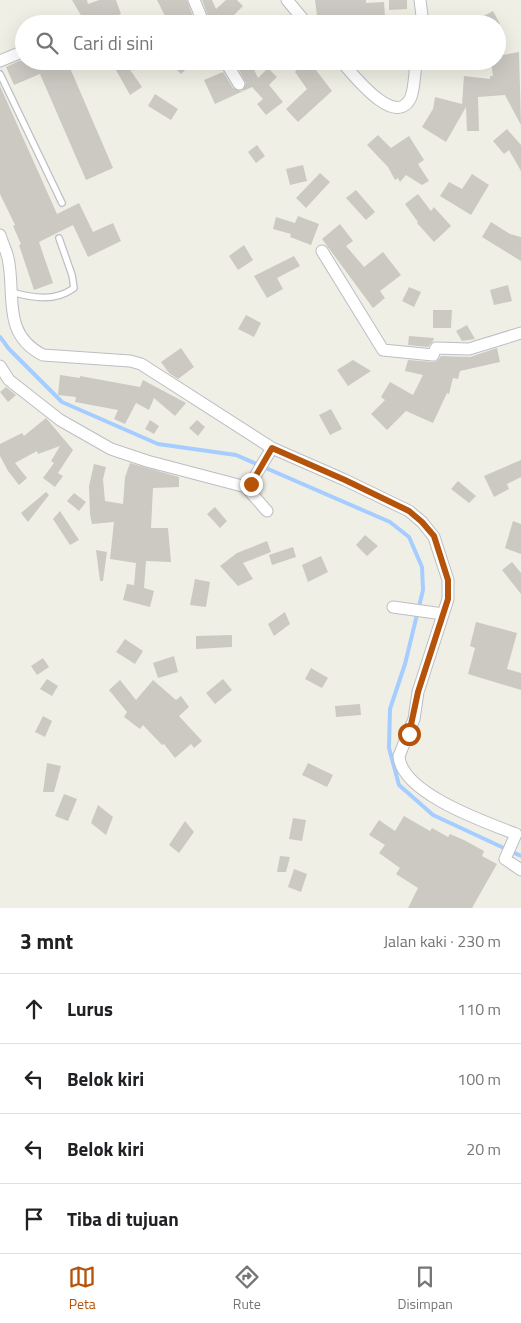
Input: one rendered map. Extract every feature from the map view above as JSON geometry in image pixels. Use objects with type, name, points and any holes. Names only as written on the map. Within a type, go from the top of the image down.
[{"type":"street","points":[[194,0],[200,15]]},
{"type":"street","points":[[287,0],[300,15]]},
{"type":"street","points":[[420,0],[422,15]]},
{"type":"street","points":[[0,61],[15,55]]},
{"type":"street","points":[[230,70],[239,84]]},
{"type":"street","points":[[349,70],[378,101],[396,106],[407,102],[411,96],[415,70]]},
{"type":"street","points":[[0,235],[8,258],[6,290],[12,315],[21,336],[33,350],[43,355],[130,361],[141,364],[269,453],[358,486],[409,511],[434,536],[448,580],[448,599],[418,692],[412,726],[398,756],[399,762],[408,778],[430,794],[516,836],[505,859],[521,870]]},
{"type":"street","points":[[322,251],[383,350],[433,355],[436,348],[469,349],[521,332]]},
{"type":"street","points":[[0,366],[9,380],[60,420],[112,449],[147,461],[249,484],[267,511]]},
{"type":"street","points":[[249,484],[269,453]]},
{"type":"street","points":[[393,607],[443,614]]},
{"type":"lane","points":[[0,74],[62,203]]},
{"type":"lane","points":[[6,290],[32,298],[50,298],[66,294],[74,288],[72,275],[59,238]]},
{"type":"building","points":[[72,0],[87,0],[88,4],[99,0],[116,0],[121,14],[118,15],[81,15]]},
{"type":"building","points":[[157,0],[187,0],[192,15],[164,15]]},
{"type":"building","points":[[202,0],[212,0],[216,9],[226,0],[237,0],[243,6],[234,15],[208,15]]},
{"type":"building","points":[[315,0],[366,0],[366,3],[384,2],[385,15],[317,15]]},
{"type":"building","points":[[389,0],[407,0],[407,9],[389,10]]},
{"type":"building","points":[[493,11],[495,15],[486,15]]},
{"type":"building","points":[[519,52],[521,125],[505,95],[478,97],[479,131],[467,131],[466,107],[446,142],[422,127],[433,109],[435,97],[462,104],[464,76],[490,79],[490,76],[493,76],[492,70],[506,70],[506,54]]},
{"type":"building","points":[[15,63],[15,70],[71,70],[113,168],[86,180],[40,74],[14,85],[6,67]]},
{"type":"building","points":[[116,70],[130,70],[142,87],[130,95]]},
{"type":"building","points":[[177,70],[185,70],[181,74]]},
{"type":"building","points":[[239,70],[254,70],[258,78],[266,70],[270,70],[277,77],[269,85],[283,102],[266,115],[257,104],[263,99],[252,87],[215,104],[204,80],[223,72],[233,88],[242,91],[246,83]]},
{"type":"building","points":[[297,70],[316,70],[332,91],[298,122],[286,109],[307,89],[295,72]]},
{"type":"building","points":[[0,86],[57,214],[79,203],[93,232],[113,223],[121,241],[88,257],[73,225],[39,242],[53,283],[34,290],[19,245],[21,244],[13,226],[15,225],[0,194]]},
{"type":"building","points":[[155,94],[178,109],[171,120],[148,106]]},
{"type":"building","points":[[507,129],[521,145],[521,171],[509,150],[504,154],[493,141]]},
{"type":"building","points":[[378,135],[391,148],[409,136],[424,160],[418,164],[429,181],[422,185],[406,175],[400,182],[398,178],[395,180],[388,167],[367,145]]},
{"type":"building","points":[[257,145],[265,156],[256,163],[248,152]]},
{"type":"building","points":[[303,165],[307,181],[290,185],[286,169]]},
{"type":"building","points":[[320,173],[330,182],[306,208],[296,198]]},
{"type":"building","points":[[472,174],[489,185],[471,215],[440,196],[449,182],[462,189]]},
{"type":"building","points":[[356,190],[375,212],[366,220],[346,198]]},
{"type":"building","points":[[418,194],[431,211],[434,207],[451,226],[434,242],[417,223],[405,204]]},
{"type":"building","points":[[298,216],[319,224],[311,245],[290,237],[291,234],[273,229],[276,217],[295,223]]},
{"type":"building","points":[[491,222],[510,234],[521,237],[521,261],[482,237]]},
{"type":"building","points":[[340,224],[353,241],[346,246],[364,267],[383,252],[401,275],[380,291],[385,298],[373,308],[322,239]]},
{"type":"building","points":[[244,245],[253,260],[238,270],[229,256]]},
{"type":"building","points":[[294,256],[300,266],[277,278],[283,289],[267,298],[254,276]]},
{"type":"building","points":[[508,285],[512,301],[494,305],[490,290]]},
{"type":"building","points":[[409,287],[421,292],[414,307],[402,301]]},
{"type":"building","points":[[433,310],[452,310],[451,328],[433,328]]},
{"type":"building","points":[[246,315],[261,323],[254,337],[238,329]]},
{"type":"building","points":[[467,325],[475,339],[462,341],[456,331]]},
{"type":"building","points":[[409,336],[434,338],[428,347],[408,345]]},
{"type":"building","points":[[181,348],[194,367],[178,379],[169,373],[161,362]]},
{"type":"building","points":[[497,348],[500,362],[460,371],[458,379],[453,378],[449,394],[447,393],[433,423],[406,411],[387,430],[371,414],[385,400],[381,397],[390,382],[413,395],[423,375],[405,371],[408,360],[433,362],[437,361],[441,356],[470,357]]},
{"type":"building","points":[[353,360],[371,371],[348,386],[337,370]]},
{"type":"building","points":[[60,375],[80,378],[80,376],[140,387],[143,380],[186,403],[175,416],[154,398],[149,410],[136,403],[125,424],[114,419],[118,410],[75,402],[76,397],[58,395]]},
{"type":"building","points":[[6,387],[16,395],[8,402],[0,392]]},
{"type":"building","points":[[331,409],[342,429],[330,435],[319,415]]},
{"type":"building","points":[[46,418],[73,450],[58,473],[63,476],[55,487],[43,478],[54,463],[51,461],[60,446],[38,454],[37,451],[15,463],[27,478],[19,485],[8,471],[0,456],[0,444],[22,433],[24,436]]},
{"type":"building","points":[[150,420],[159,426],[154,434],[145,429]]},
{"type":"building","points":[[197,420],[205,427],[198,436],[189,428]]},
{"type":"building","points":[[521,460],[521,477],[507,484],[509,489],[494,497],[484,476]]},
{"type":"building","points":[[130,463],[179,477],[179,487],[153,488],[151,528],[168,528],[171,562],[146,561],[144,588],[154,591],[150,607],[123,600],[127,584],[134,585],[136,563],[110,559],[114,522],[92,524],[90,514],[89,486],[94,464],[106,467],[103,479],[105,501],[123,504],[125,477]]},
{"type":"building","points":[[458,481],[476,496],[469,503],[451,489]]},
{"type":"building","points":[[46,492],[49,495],[28,522],[21,513]]},
{"type":"building","points":[[74,493],[86,502],[79,511],[67,501]]},
{"type":"building","points":[[215,507],[227,521],[220,528],[207,514]]},
{"type":"building","points":[[60,511],[79,540],[70,545],[53,519]]},
{"type":"building","points":[[513,521],[521,524],[521,554],[505,548]]},
{"type":"building","points":[[365,535],[378,546],[367,556],[356,545]]},
{"type":"building","points":[[267,541],[271,552],[243,563],[253,579],[238,586],[220,566],[237,553]]},
{"type":"building","points":[[293,547],[296,557],[272,565],[269,555]]},
{"type":"building","points":[[96,550],[107,552],[103,581],[100,581]]},
{"type":"building","points":[[321,556],[328,572],[308,582],[302,565]]},
{"type":"building","points":[[512,562],[521,573],[521,594],[502,570]]},
{"type":"building","points":[[195,579],[210,582],[206,607],[190,605]]},
{"type":"building","points":[[285,612],[290,624],[274,636],[268,624]]},
{"type":"building","points":[[476,622],[517,633],[507,669],[521,673],[521,690],[468,674],[475,648],[470,646]]},
{"type":"building","points":[[232,635],[232,647],[196,649],[196,636]]},
{"type":"building","points":[[125,639],[143,651],[135,664],[116,652]]},
{"type":"building","points":[[174,656],[178,672],[158,678],[153,663]]},
{"type":"building","points":[[43,658],[49,667],[37,675],[31,666]]},
{"type":"building","points":[[311,668],[328,678],[322,688],[305,679]]},
{"type":"building","points":[[47,679],[58,686],[52,696],[40,689]]},
{"type":"building","points":[[223,679],[232,690],[215,704],[206,693]]},
{"type":"building","points":[[120,680],[136,700],[153,680],[176,700],[181,696],[189,707],[179,716],[202,741],[194,748],[191,744],[175,758],[164,744],[162,745],[143,725],[140,729],[124,717],[127,712],[109,690]]},
{"type":"building","points":[[360,704],[361,715],[336,717],[335,706]]},
{"type":"building","points":[[43,716],[52,721],[45,737],[35,732]]},
{"type":"building","points":[[47,763],[61,766],[54,792],[43,792]]},
{"type":"building","points":[[308,763],[333,775],[327,787],[302,775]]},
{"type":"building","points":[[64,794],[77,799],[68,821],[55,816]]},
{"type":"building","points":[[98,805],[113,817],[106,835],[91,823]]},
{"type":"building","points":[[404,816],[430,831],[432,828],[448,837],[450,834],[464,840],[484,851],[482,856],[497,864],[472,908],[408,908],[418,888],[396,874],[400,868],[379,853],[385,845],[369,835],[379,820],[395,831]]},
{"type":"building","points":[[293,818],[306,820],[302,841],[289,839]]},
{"type":"building","points":[[185,821],[194,832],[179,853],[169,845]]},
{"type":"building","points":[[280,856],[290,857],[286,872],[277,872]]},
{"type":"building","points":[[294,869],[307,874],[301,892],[288,887]]},
{"type":"waterway","points":[[0,337],[9,349],[62,402],[158,444],[236,455],[390,522],[409,537],[422,567],[423,590],[405,664],[390,709],[389,748],[399,785],[433,815],[521,856]]},
{"type":"route","points":[[251,484],[272,448],[409,511],[434,536],[448,580],[448,599],[418,692],[414,719],[409,734]]}]
